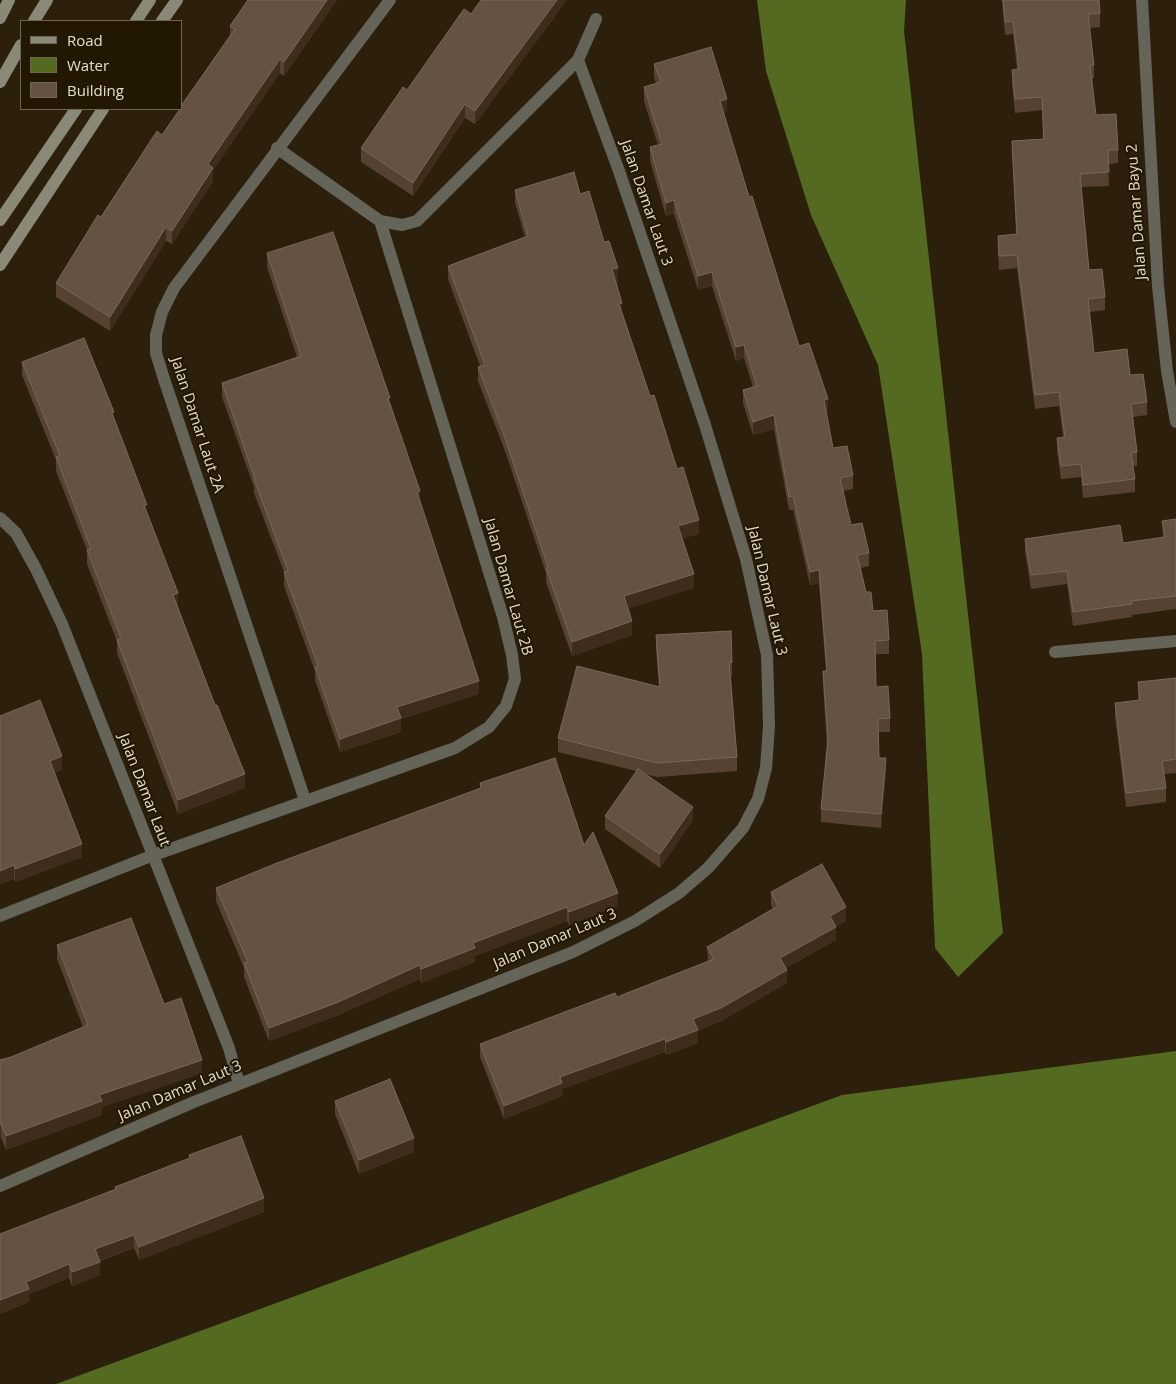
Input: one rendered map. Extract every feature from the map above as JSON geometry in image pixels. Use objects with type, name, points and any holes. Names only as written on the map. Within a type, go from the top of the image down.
[{"type":"street","points":[[0,18],[9,0]]},
{"type":"street","points":[[35,20],[46,0]]},
{"type":"street","points":[[137,20],[150,0]]},
{"type":"street","points":[[163,20],[177,0]]},
{"type":"street","name":"Jalan Damar Laut 2A","points":[[305,800],[156,353],[156,335],[162,312],[174,288],[277,148],[390,0]]},
{"type":"street","name":"Jalan Damar Bayu 2","points":[[1142,0],[1158,286],[1167,371],[1176,422]]},
{"type":"street","points":[[277,148],[380,221],[402,225],[416,221],[578,60],[596,19]]},
{"type":"street","points":[[0,82],[20,46]]},
{"type":"street","name":"Jalan Damar Laut 3","points":[[0,1186],[239,1084],[573,952],[635,921],[679,893],[708,868],[743,828],[758,799],[766,768],[769,726],[767,655],[746,559],[696,398],[619,171],[578,60]]},
{"type":"street","points":[[0,220],[75,110]]},
{"type":"street","points":[[0,265],[102,110]]},
{"type":"street","name":"Jalan Damar Laut 2B","points":[[0,916],[152,856],[455,748],[489,727],[506,706],[515,678],[503,616],[380,221]]},
{"type":"street","name":"Jalan Damar Laut","points":[[0,518],[16,534],[36,569],[62,624],[225,1039],[239,1084]]},
{"type":"street","points":[[1055,652],[1176,641]]},
{"type":"water","points":[[757,0],[906,0],[904,31],[1003,933],[958,977],[935,948],[922,654],[878,365],[811,215],[766,71]]},
{"type":"water","points":[[1176,1051],[1176,1384],[56,1384],[842,1095]]},
{"type":"building","points":[[248,0],[327,0],[284,62],[280,59],[208,164],[213,168],[172,231],[166,227],[110,317],[56,283],[98,215],[101,217],[157,131],[162,135],[179,110],[182,110],[182,105],[235,29],[230,26]]},
{"type":"building","points":[[481,0],[557,0],[475,111],[465,104],[413,183],[361,148],[403,87],[407,90],[464,9],[471,14]]},
{"type":"building","points":[[1003,0],[1099,0],[1100,13],[1088,14],[1094,65],[1090,66],[1096,115],[1116,114],[1118,150],[1108,150],[1109,172],[1080,174],[1089,270],[1102,269],[1105,297],[1088,299],[1094,353],[1127,349],[1130,375],[1143,374],[1147,402],[1131,404],[1137,452],[1131,453],[1135,479],[1083,485],[1081,464],[1061,466],[1057,438],[1065,437],[1059,392],[1035,395],[1017,255],[999,256],[998,236],[1017,234],[1012,141],[1044,139],[1042,97],[1015,99],[1012,70],[1019,69],[1013,21],[1005,22]]},
{"type":"building","points":[[711,47],[727,99],[720,101],[749,197],[752,196],[799,346],[809,343],[828,399],[824,400],[833,448],[847,446],[853,475],[840,478],[851,525],[862,523],[869,553],[857,555],[866,592],[871,592],[873,611],[887,610],[889,640],[875,641],[876,687],[888,686],[890,718],[878,719],[879,758],[886,758],[881,814],[821,809],[828,739],[823,671],[827,671],[819,570],[810,572],[793,496],[789,497],[774,415],[753,422],[743,390],[757,386],[744,345],[736,347],[712,272],[698,276],[674,200],[666,203],[650,147],[662,144],[644,87],[661,82],[654,64]]},
{"type":"building","points":[[574,172],[580,194],[589,191],[604,242],[609,241],[618,268],[612,269],[622,303],[619,304],[650,396],[654,395],[677,469],[683,467],[699,520],[678,526],[694,574],[624,596],[632,621],[572,642],[546,568],[548,567],[505,438],[478,367],[485,365],[448,266],[528,236],[515,190]]},
{"type":"building","points":[[333,232],[390,398],[388,398],[420,491],[417,492],[479,681],[397,707],[401,718],[340,739],[315,667],[318,666],[284,572],[288,571],[254,479],[222,383],[301,356],[267,253]]},
{"type":"building","points":[[84,338],[114,412],[112,413],[147,505],[144,505],[178,593],[173,595],[215,705],[217,705],[245,774],[178,800],[117,640],[121,638],[87,550],[91,549],[56,457],[60,456],[22,362]]},
{"type":"building","points":[[1176,519],[1176,596],[1131,601],[1132,604],[1073,612],[1067,571],[1031,575],[1025,539],[1120,525],[1123,543],[1165,537],[1162,521]]},
{"type":"building","points":[[731,631],[732,662],[729,663],[737,757],[657,763],[558,738],[577,666],[660,687],[656,635]]},
{"type":"building","points":[[1176,678],[1176,759],[1162,761],[1166,788],[1126,793],[1115,703],[1140,700],[1138,682]]},
{"type":"building","points":[[40,700],[62,756],[50,761],[82,844],[15,869],[14,865],[0,871],[0,716]]},
{"type":"building","points":[[555,758],[584,845],[593,832],[618,893],[569,912],[567,907],[473,943],[475,948],[421,969],[420,965],[336,1003],[269,1028],[244,963],[248,962],[216,888],[277,863],[481,788],[480,783]]},
{"type":"building","points":[[638,769],[693,807],[660,854],[605,816]]},
{"type":"building","points":[[822,864],[846,907],[830,916],[836,927],[780,958],[787,970],[721,1008],[693,1019],[698,1030],[666,1042],[665,1039],[560,1077],[562,1083],[504,1106],[480,1044],[615,993],[617,997],[714,959],[707,947],[778,906],[771,892]]},
{"type":"building","points":[[131,918],[164,1004],[181,998],[202,1060],[99,1095],[102,1101],[6,1136],[0,1124],[0,1060],[88,1025],[57,945]]},
{"type":"building","points":[[390,1079],[414,1138],[359,1160],[335,1101]]},
{"type":"building","points":[[241,1136],[264,1198],[139,1247],[134,1235],[95,1249],[100,1262],[72,1272],[69,1264],[26,1282],[29,1289],[0,1300],[0,1234],[116,1189],[115,1187],[190,1158],[189,1155]]}]
